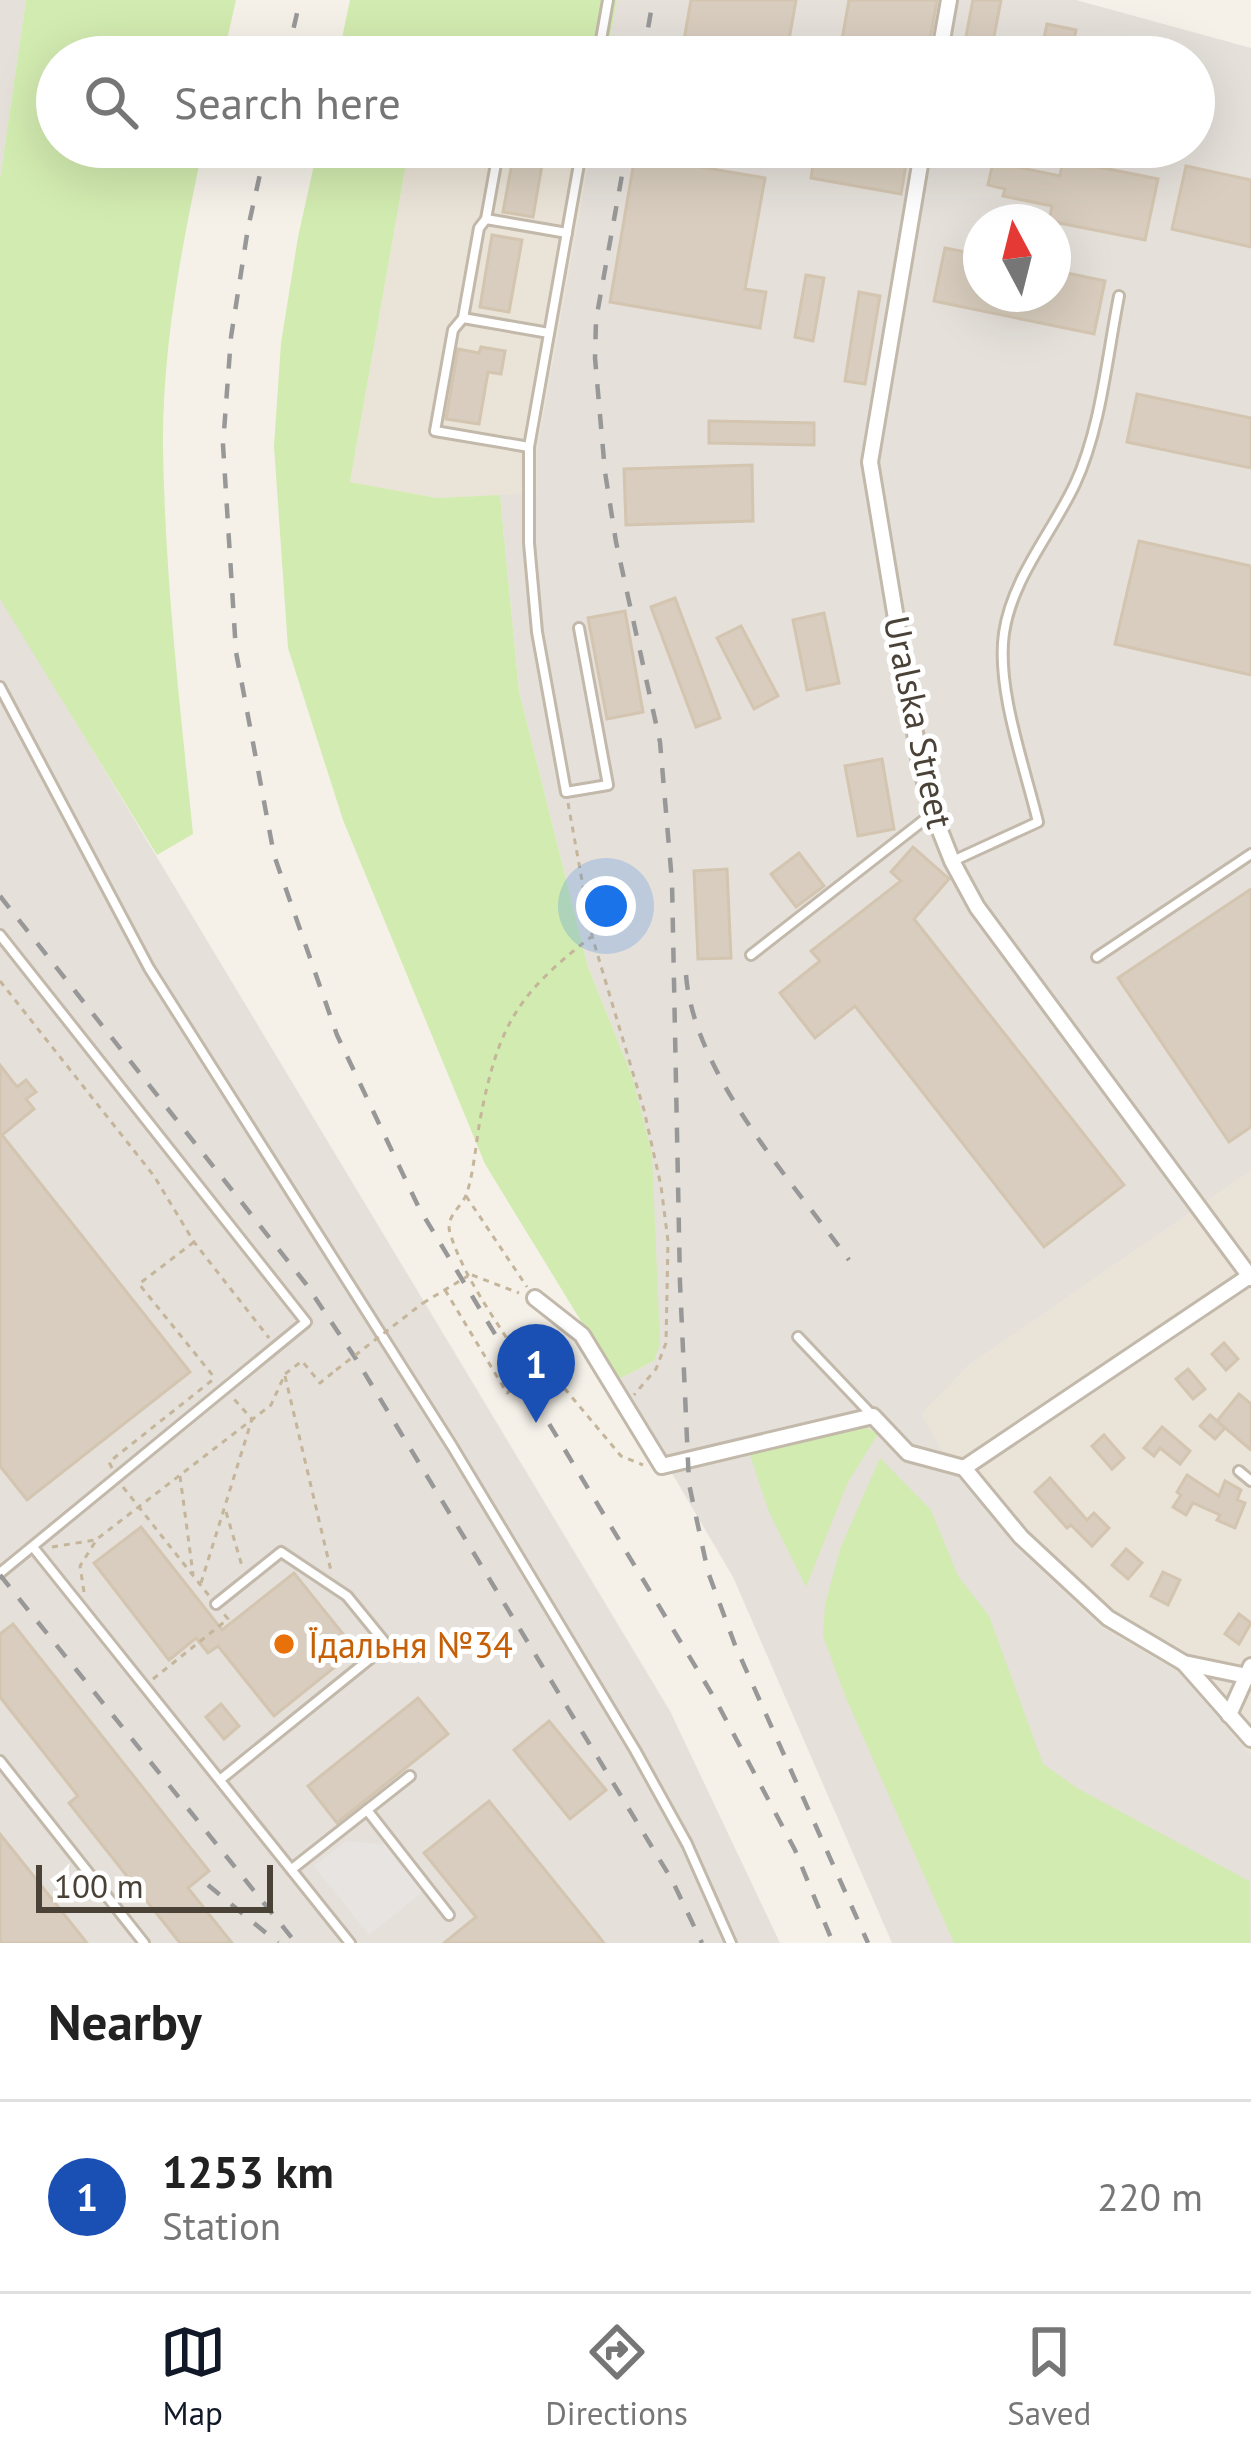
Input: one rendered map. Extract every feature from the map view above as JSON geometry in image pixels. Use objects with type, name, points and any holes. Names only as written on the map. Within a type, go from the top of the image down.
[{"type":"street","points":[[943,36],[949,0]]},
{"type":"street","name":"Uralska Street","points":[[919,168],[870,462],[920,763],[933,813],[977,907],[1250,1276]]},
{"type":"street","points":[[964,1468],[1250,1276]]},
{"type":"street","points":[[535,1298],[582,1335],[662,1466],[873,1416],[908,1454],[964,1468],[1021,1538],[1108,1618],[1184,1664],[1251,1739]]},
{"type":"street","points":[[1184,1664],[1249,1673],[1229,1715]]},
{"type":"lane","points":[[602,36],[608,0]]},
{"type":"lane","points":[[495,168],[463,318],[453,330],[435,431],[529,447]]},
{"type":"lane","points":[[578,168],[529,447],[529,543],[537,632],[566,792],[608,785],[579,628]]},
{"type":"lane","points":[[486,219],[567,233]]},
{"type":"lane","points":[[952,862],[1038,822],[1004,677],[1004,634],[1016,592],[1082,464],[1119,296]]},
{"type":"lane","points":[[463,318],[550,332]]},
{"type":"lane","points":[[0,687],[149,968],[452,1446],[635,1750],[687,1844],[731,1943]]},
{"type":"lane","points":[[751,956],[933,813]]},
{"type":"lane","points":[[1097,957],[1251,854]]},
{"type":"lane","points":[[0,935],[306,1322],[0,1573]]},
{"type":"lane","points":[[798,1337],[873,1416]]},
{"type":"lane","points":[[1239,1471],[1251,1481]]},
{"type":"lane","points":[[33,1547],[350,1943]]},
{"type":"lane","points":[[216,1604],[281,1552],[334,1585],[387,1645],[221,1778]]},
{"type":"lane","points":[[0,1761],[145,1943]]},
{"type":"lane","points":[[292,1869],[410,1777]]},
{"type":"lane","points":[[367,1810],[449,1915]]},
{"type":"path","points":[[566,792],[592,936],[644,1110],[662,1186],[668,1241],[662,1356],[625,1406]]},
{"type":"path","points":[[532,1378],[470,1275],[449,1220],[466,1196],[486,1089],[507,1023],[542,974],[592,936]]},
{"type":"path","points":[[0,980],[154,1175],[194,1242],[292,1369]]},
{"type":"path","points":[[466,1196],[535,1298]]},
{"type":"path","points":[[110,1462],[215,1378],[140,1284],[194,1242]]},
{"type":"path","points":[[84,1592],[80,1566],[97,1539],[271,1405],[285,1375],[302,1361],[320,1383],[423,1303],[470,1275],[535,1298]]},
{"type":"path","points":[[445,1289],[507,1393],[550,1371],[621,1456],[662,1466]]},
{"type":"path","points":[[285,1375],[334,1585]]},
{"type":"path","points":[[200,1585],[252,1420]]},
{"type":"path","points":[[180,1475],[193,1575]]},
{"type":"path","points":[[116,1478],[228,1619],[153,1678]]},
{"type":"path","points":[[225,1511],[246,1580]]},
{"type":"path","points":[[33,1547],[68,1547],[97,1539]]},
{"type":"shaded area","points":[[0,0],[26,0],[0,179]]},
{"type":"shaded area","points":[[617,0],[1076,0],[1207,36],[611,36]]},
{"type":"shaded area","points":[[1215,38],[1251,48],[1251,1171],[968,1366],[921,1414],[950,1464],[1015,1545],[1102,1627],[1179,1672],[1251,1755],[1251,1943],[892,1943],[733,1577],[617,1380],[654,1361],[632,1076],[588,967],[519,691],[500,495],[537,493],[537,449],[587,168],[1215,168]]},
{"type":"shaded area","points":[[405,168],[587,168],[537,449],[537,494],[437,498],[350,482]]},
{"type":"shaded area","points":[[0,596],[670,1711],[780,1943],[0,1943]]},
{"type":"shaded area","points":[[1251,1171],[1251,1755],[1179,1672],[1102,1627],[1015,1545],[950,1464],[920,1413],[968,1366]]},
{"type":"shaded area","points":[[346,1841],[388,1845],[424,1891],[369,1935],[314,1866]]},
{"type":"green space","points":[[26,0],[236,0],[228,36],[36,36],[36,168],[199,168],[170,334],[163,448],[170,593],[193,834],[157,855],[0,599],[0,179]]},
{"type":"green space","points":[[350,0],[617,0],[611,36],[342,36]]},
{"type":"green space","points":[[313,168],[405,168],[350,482],[437,498],[500,495],[519,691],[588,967],[632,1076],[652,1154],[660,1344],[654,1361],[617,1380],[485,1164],[343,820],[288,648],[274,446],[281,343]]},
{"type":"green space","points":[[865,1427],[878,1434],[848,1482],[806,1587],[769,1512],[749,1452]]},
{"type":"green space","points":[[880,1458],[931,1510],[958,1576],[989,1616],[1043,1764],[1077,1788],[1249,1881],[1250,1943],[954,1943],[823,1636],[825,1605],[840,1549]]},
{"type":"building","points":[[691,0],[796,0],[790,36],[685,36]]},
{"type":"building","points":[[849,0],[937,0],[931,36],[843,36]]},
{"type":"building","points":[[973,0],[1001,0],[994,36],[966,36]]},
{"type":"building","points":[[1047,24],[1076,30],[1075,36],[1044,36]]},
{"type":"building","points":[[511,168],[541,168],[533,217],[503,212]]},
{"type":"building","points":[[633,168],[706,168],[765,178],[745,289],[766,292],[760,328],[610,302]]},
{"type":"building","points":[[813,168],[905,168],[901,194],[811,178]]},
{"type":"building","points":[[992,168],[1060,176],[1062,168],[1103,168],[1158,179],[1145,240],[1071,225],[1071,204],[1003,196],[1005,189],[988,185]]},
{"type":"building","points":[[1186,168],[1251,180],[1251,247],[1172,229]]},
{"type":"building","points":[[492,235],[522,240],[509,312],[480,307]]},
{"type":"building","points":[[945,248],[963,252],[963,307],[934,301]]},
{"type":"building","points":[[1071,274],[1105,281],[1094,334],[987,312],[1071,312]]},
{"type":"building","points":[[806,275],[824,278],[813,341],[795,337]]},
{"type":"building","points":[[859,292],[880,296],[865,384],[845,381]]},
{"type":"building","points":[[481,347],[505,351],[501,374],[488,372],[479,424],[446,419],[458,349],[479,353]]},
{"type":"building","points":[[1137,394],[1251,418],[1251,468],[1127,442]]},
{"type":"building","points":[[709,421],[814,423],[814,445],[709,443]]},
{"type":"building","points":[[752,465],[753,521],[626,525],[624,469]]},
{"type":"building","points":[[1139,541],[1251,566],[1251,675],[1115,644]]},
{"type":"building","points":[[675,598],[720,718],[696,727],[651,607]]},
{"type":"building","points":[[625,611],[643,712],[607,719],[588,618]]},
{"type":"building","points":[[824,613],[839,683],[807,690],[793,620]]},
{"type":"building","points":[[741,626],[778,696],[754,709],[717,638]]},
{"type":"building","points":[[882,759],[894,829],[858,836],[845,766]]},
{"type":"building","points":[[913,847],[949,879],[914,919],[1124,1185],[1044,1247],[855,1006],[815,1038],[780,993],[820,961],[811,951],[901,881],[891,872]]},
{"type":"building","points":[[799,853],[824,886],[796,907],[771,874]]},
{"type":"building","points":[[727,869],[731,958],[698,959],[694,871]]},
{"type":"building","points":[[1251,889],[1251,1127],[1229,1142],[1118,978]]},
{"type":"building","points":[[0,1065],[17,1087],[26,1080],[36,1092],[26,1099],[34,1109],[2,1135],[190,1372],[27,1500],[0,1466]]},
{"type":"building","points":[[1224,1343],[1238,1359],[1226,1370],[1212,1354]]},
{"type":"building","points":[[1188,1369],[1205,1389],[1193,1399],[1176,1379]]},
{"type":"building","points":[[1239,1394],[1251,1404],[1251,1450],[1217,1421]]},
{"type":"building","points":[[1210,1415],[1225,1428],[1215,1439],[1200,1426]]},
{"type":"building","points":[[1162,1427],[1190,1451],[1180,1464],[1160,1448],[1154,1456],[1144,1448]]},
{"type":"building","points":[[1104,1435],[1124,1458],[1112,1469],[1092,1446]]},
{"type":"building","points":[[1187,1475],[1219,1496],[1225,1481],[1241,1490],[1237,1500],[1245,1503],[1235,1528],[1193,1503],[1186,1515],[1173,1507]]},
{"type":"building","points":[[1050,1478],[1087,1520],[1094,1513],[1109,1528],[1092,1546],[1071,1525],[1067,1528],[1035,1492]]},
{"type":"building","points":[[141,1527],[222,1630],[294,1573],[356,1650],[274,1716],[218,1646],[208,1653],[196,1638],[169,1660],[94,1563]]},
{"type":"building","points":[[1126,1549],[1142,1563],[1128,1579],[1112,1565]]},
{"type":"building","points":[[1163,1572],[1180,1580],[1168,1605],[1151,1596]]},
{"type":"building","points":[[1239,1614],[1251,1623],[1239,1644],[1225,1634]]},
{"type":"building","points":[[13,1624],[209,1871],[188,1888],[232,1943],[180,1943],[69,1803],[78,1796],[0,1697],[0,1634]]},
{"type":"building","points":[[418,1698],[448,1734],[337,1823],[308,1786]]},
{"type":"building","points":[[221,1704],[239,1726],[224,1739],[206,1717]]},
{"type":"building","points":[[549,1721],[606,1790],[570,1819],[514,1750]]},
{"type":"building","points":[[489,1801],[604,1943],[444,1943],[476,1917],[424,1853]]},
{"type":"building","points":[[0,1834],[87,1943],[0,1943]]},
{"type":"railway","points":[[292,36],[300,0]]},
{"type":"railway","points":[[647,36],[653,0]]},
{"type":"railway","points":[[261,168],[231,337],[223,445],[236,652],[274,855],[337,1035],[419,1208],[715,1699],[795,1850],[833,1943]]},
{"type":"railway","points":[[623,168],[596,320],[595,358],[616,542],[660,742],[672,882],[689,1484],[708,1572],[735,1645],[868,1943]]},
{"type":"railway","points":[[0,896],[306,1284],[672,1880],[702,1943]]},
{"type":"railway","points":[[686,975],[693,1012],[726,1088],[849,1260]]},
{"type":"railway","points":[[0,1575],[296,1943]]},
{"type":"railway","points":[[208,1885],[278,1943]]},
{"type":"place","name":"1253 km","points":[[536,1423]]},
{"type":"place","name":"Їдальня №34","points":[[284,1644]]}]
